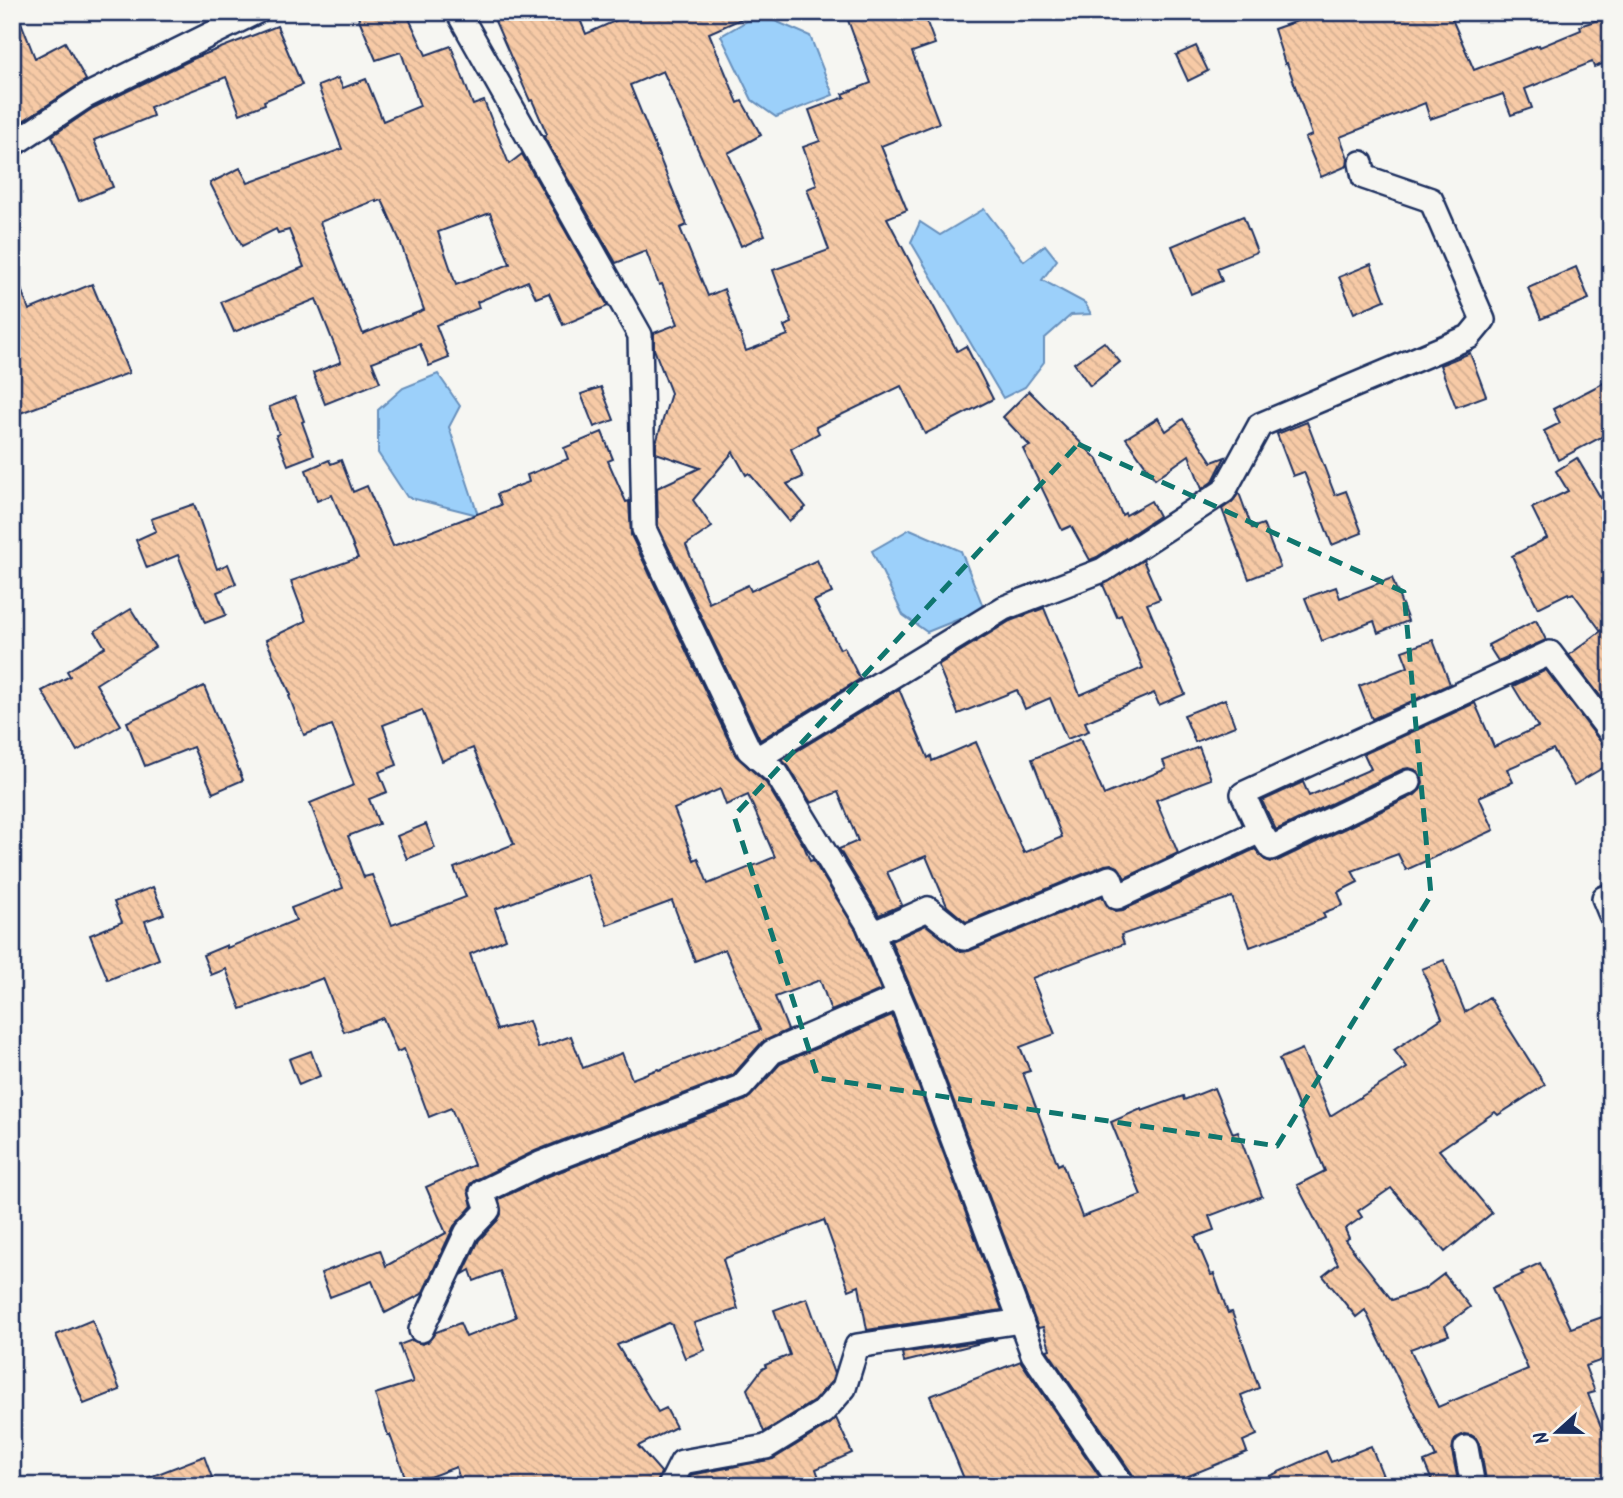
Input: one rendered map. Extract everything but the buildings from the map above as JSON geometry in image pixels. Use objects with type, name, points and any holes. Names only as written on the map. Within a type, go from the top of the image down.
[{"type":"street","points":[[12,145],[86,96],[256,12]]},
{"type":"street","points":[[458,12],[640,335],[644,529],[749,750],[777,774],[868,924],[899,997],[1034,1354],[1123,1486]]},
{"type":"street","points":[[758,758],[1004,608],[1103,570],[1224,491],[1259,425],[1469,337],[1483,320],[1431,200],[1364,177],[1361,163]]},
{"type":"street","points":[[1409,782],[1271,848],[1243,794],[1550,653],[1611,733]]},
{"type":"street","points":[[872,934],[928,909],[964,938],[1110,878],[1117,897],[1260,831]]},
{"type":"street","points":[[1611,895],[1604,898],[1611,915]]},
{"type":"street","points":[[421,1331],[467,1232],[488,1209],[482,1192],[540,1164],[741,1087],[772,1052],[899,997]]},
{"type":"street","points":[[670,1486],[682,1462],[766,1447],[823,1412],[844,1388],[857,1346],[1021,1321]]},
{"type":"street","points":[[1466,1448],[1473,1486]]},
{"type":"highlighted area","points":[[1078,444],[1404,592],[1431,895],[1277,1146],[818,1078],[734,816]]},
{"type":"water","points":[[759,14],[810,36],[833,95],[776,117],[752,100],[721,36]]},
{"type":"water","points":[[984,209],[1024,261],[1045,245],[1057,260],[1042,280],[1085,303],[1091,314],[1071,315],[1044,339],[1044,362],[1025,387],[1003,398],[911,242],[920,222],[940,235]]},
{"type":"water","points":[[438,374],[460,406],[449,427],[478,515],[407,497],[378,453],[378,410],[403,388]]},
{"type":"water","points":[[910,529],[961,551],[984,609],[927,632],[903,615],[872,551]]}]
